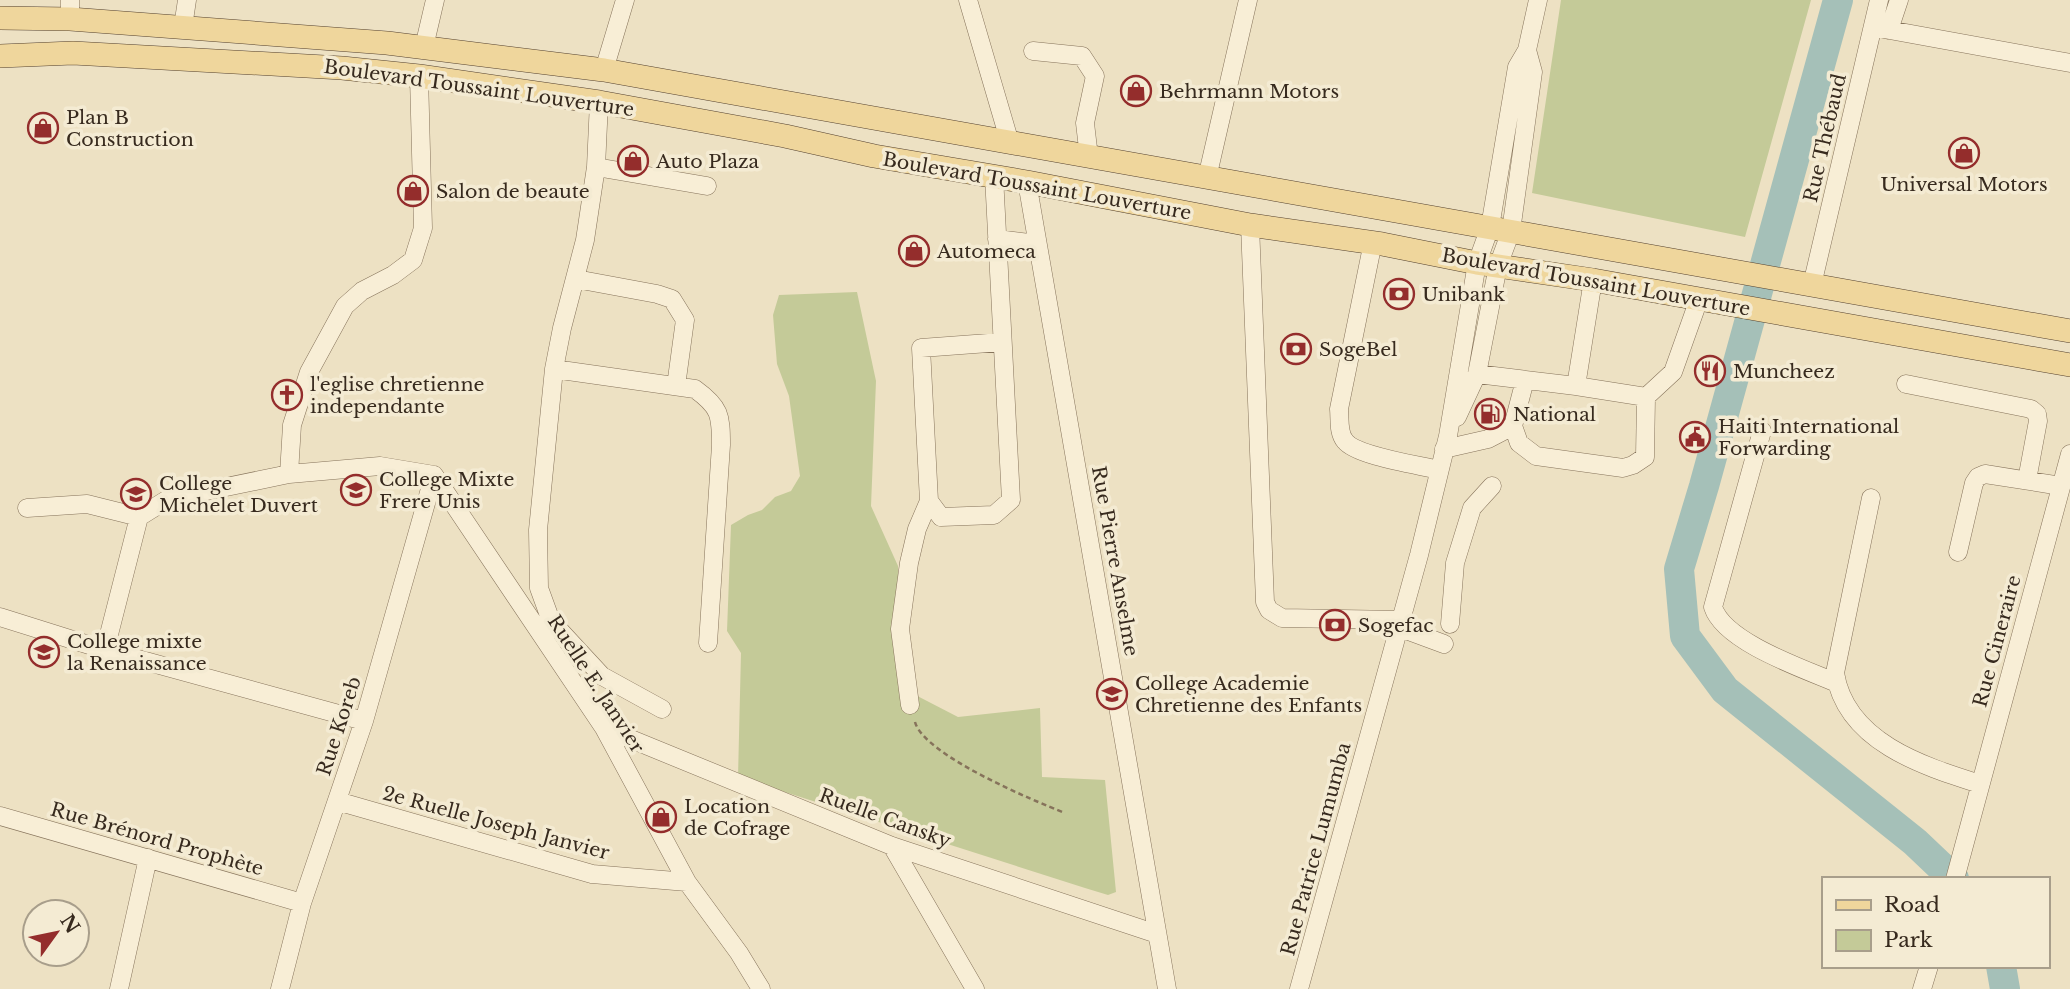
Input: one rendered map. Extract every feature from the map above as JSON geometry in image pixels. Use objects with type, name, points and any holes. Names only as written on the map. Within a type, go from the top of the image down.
[{"type":"main road","name":"Boulevard Toussaint Louverture","points":[[0,18],[70,9],[183,27],[424,47],[604,70],[2070,331]]},
{"type":"main road","name":"Boulevard Toussaint Louverture","points":[[0,56],[73,53],[342,68],[419,76],[599,102],[1250,225],[1373,242],[1487,265],[1593,280],[2070,366]]},
{"type":"main road","points":[[599,102],[604,70]]},
{"type":"street","points":[[183,27],[187,0]]},
{"type":"street","points":[[424,47],[435,0]]},
{"type":"street","points":[[604,70],[625,0]]},
{"type":"street","points":[[968,0],[1010,143]]},
{"type":"street","points":[[1207,178],[1248,0]]},
{"type":"street","points":[[1487,265],[1501,229],[1533,72],[1527,50],[1538,0]]},
{"type":"street","name":"Rue Thébaud","points":[[1806,284],[1881,28],[1879,0]]},
{"type":"street","points":[[1899,0],[1881,28],[2070,63]]},
{"type":"street","points":[[1034,51],[1082,56],[1095,76],[1085,122],[1090,157]]},
{"type":"street","points":[[289,474],[292,425],[309,372],[345,306],[362,291],[393,275],[413,260],[423,228],[419,76]]},
{"type":"street","points":[[599,102],[596,167],[576,279],[554,369],[538,530],[539,588],[551,621],[602,676],[662,709]]},
{"type":"street","points":[[596,167],[707,186]]},
{"type":"street","points":[[929,501],[941,517],[994,515],[1010,500],[994,176]]},
{"type":"street","name":"Rue Pierre Anselme","points":[[1027,182],[1167,989]]},
{"type":"street","points":[[1250,225],[1265,602],[1269,610],[1282,618],[1399,624],[1444,644]]},
{"type":"street","points":[[997,239],[1038,244]]},
{"type":"street","points":[[1373,242],[1339,409],[1340,431],[1344,440],[1355,450],[1439,470]]},
{"type":"street","name":"Rue Patrice Lumumba","points":[[1299,989],[1439,470],[1487,265]]},
{"type":"street","name":"Rue Patrice Lumumba","points":[[1446,442],[1477,374],[1487,265]]},
{"type":"street","points":[[576,279],[672,299],[685,320],[676,386]]},
{"type":"street","points":[[1576,386],[1593,280]]},
{"type":"street","points":[[1525,380],[1513,426],[1519,443],[1536,456],[1623,468],[1633,465],[1645,457],[1646,397],[1673,373],[1699,299]]},
{"type":"street","points":[[910,705],[900,629],[909,563],[917,529],[929,501],[921,348],[1002,342]]},
{"type":"street","points":[[554,369],[695,389],[713,402],[721,419],[721,445],[708,643]]},
{"type":"street","points":[[1477,374],[1646,397]]},
{"type":"street","points":[[1906,384],[2031,409],[2037,414],[2038,421],[2027,480]]},
{"type":"street","points":[[1446,442],[1488,439],[1513,426]]},
{"type":"street","points":[[1762,430],[1713,607],[1719,620],[1734,635],[1837,683]]},
{"type":"street","name":"Rue Cineraire","points":[[1956,877],[2070,454]]},
{"type":"street","points":[[105,650],[139,517],[168,499],[289,474],[336,468],[380,466],[434,475]]},
{"type":"street","points":[[1958,552],[1973,482],[1978,477],[1985,474],[2061,486]]},
{"type":"street","name":"Rue Koreb","points":[[284,988],[302,903],[364,721],[434,475]]},
{"type":"street","name":"Ruelle E. Janvier","points":[[434,475],[604,728],[687,882],[739,953],[761,989]]},
{"type":"street","points":[[1450,624],[1455,563],[1472,508],[1492,486]]},
{"type":"street","points":[[1871,498],[1835,673],[1837,683],[1849,709],[1863,727],[1895,752],[1980,784]]},
{"type":"street","points":[[27,508],[87,504],[139,517]]},
{"type":"street","points":[[0,617],[105,650],[364,721]]},
{"type":"street","name":"Ruelle Cansky","points":[[604,728],[892,846],[1157,934]]},
{"type":"street","name":"2e Ruelle Joseph Janvier","points":[[337,801],[593,874],[687,882]]},
{"type":"street","name":"Rue Brénord Prophète","points":[[0,816],[302,903]]},
{"type":"street","points":[[892,846],[975,989]]},
{"type":"street","points":[[119,989],[148,858]]},
{"type":"street","points":[[1922,989],[1928,968]]},
{"type":"path","points":[[910,705],[917,729],[940,751],[1020,795],[1065,813]]},
{"type":"green space","points":[[1561,0],[1811,0],[1745,237],[1532,193]]},
{"type":"green space","points":[[857,292],[876,381],[871,506],[898,566],[898,686],[958,717],[1040,708],[1042,777],[1105,780],[1116,892],[1108,895],[738,777],[741,653],[727,631],[731,525],[762,510],[775,497],[791,491],[800,476],[789,396],[777,364],[773,315],[779,295]]},
{"type":"waterway","points":[[1838,0],[1679,569],[1685,636],[1725,690],[1915,842],[1952,877]]},
{"type":"waterway","points":[[2001,968],[2005,989]]},
{"type":"place","name":"Behrmann Motors","points":[[1136,91]]},
{"type":"place","name":"Plan B Construction","points":[[43,128]]},
{"type":"place","name":"Universal Motors","points":[[1964,153]]},
{"type":"place","name":"Auto Plaza","points":[[633,161]]},
{"type":"place","name":"Salon de beaute","points":[[413,191]]},
{"type":"place","name":"Automeca","points":[[914,251]]},
{"type":"place","name":"Unibank","points":[[1399,294]]},
{"type":"place","name":"SogeBel","points":[[1296,349]]},
{"type":"place","name":"Muncheez","points":[[1710,371]]},
{"type":"place","name":"l'eglise chretienne independante","points":[[287,395]]},
{"type":"place","name":"National","points":[[1490,414]]},
{"type":"place","name":"Haiti International Forwarding","points":[[1695,437]]},
{"type":"place","name":"College Mixte Frere Unis","points":[[356,490]]},
{"type":"place","name":"College Michelet Duvert","points":[[136,494]]},
{"type":"place","name":"Sogefac","points":[[1335,625]]},
{"type":"place","name":"College mixte la Renaissance","points":[[44,652]]},
{"type":"place","name":"College Academie Chretienne des Enfants","points":[[1112,694]]},
{"type":"place","name":"Location de Cofrage","points":[[661,817]]}]
